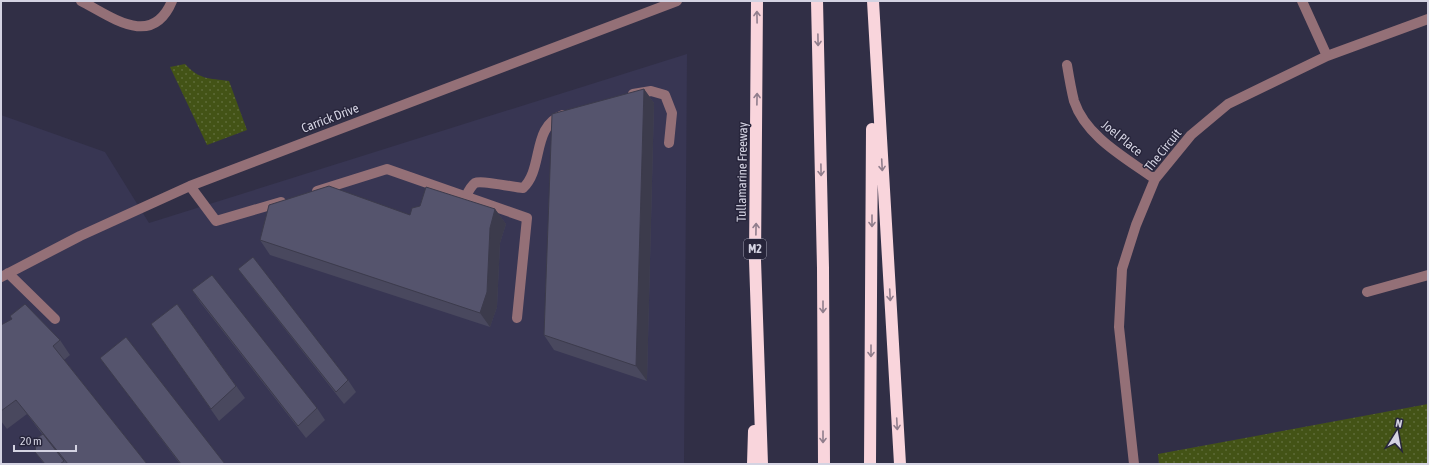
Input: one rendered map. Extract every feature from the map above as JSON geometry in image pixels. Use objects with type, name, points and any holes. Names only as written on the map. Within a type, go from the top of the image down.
[{"type":"highway","name":"Tullamarine Freeway","points":[[757,1],[755,260],[762,464]]},
{"type":"highway","points":[[817,1],[823,268],[824,464]]},
{"type":"highway","points":[[870,464],[873,1]]},
{"type":"highway","points":[[873,14],[900,464]]},
{"type":"highway","points":[[753,464],[755,260]]},
{"type":"street","points":[[80,1],[131,26],[143,27],[164,17],[172,1]]},
{"type":"street","name":"Carrick Drive","points":[[4,275],[120,216],[190,186],[676,1]]},
{"type":"street","points":[[1302,1],[1327,56]]},
{"type":"street","name":"The Circuit","points":[[1134,464],[1119,327],[1122,269],[1136,225],[1155,180],[1190,135],[1228,104],[1327,56],[1428,19]]},
{"type":"street","name":"Joel Place","points":[[1067,65],[1075,102],[1087,124],[1108,146],[1155,180]]},
{"type":"street","points":[[623,96],[651,91],[665,95],[672,113],[669,143]]},
{"type":"street","points":[[466,196],[474,184],[481,181],[523,188],[530,181],[541,139],[549,124],[559,117],[573,112]]},
{"type":"street","points":[[307,194],[387,169],[527,218],[517,318]]},
{"type":"street","points":[[190,186],[216,221],[292,199]]},
{"type":"street","points":[[4,275],[55,319]]},
{"type":"street","points":[[1367,292],[1428,275]]},
{"type":"shaded area","points":[[687,54],[684,464],[1,464],[1,115],[105,152],[149,223]]},
{"type":"green space","points":[[185,64],[200,76],[210,79],[229,81],[247,130],[207,145],[170,67]]},
{"type":"green space","points":[[1428,404],[1428,464],[1159,464],[1158,454]]},
{"type":"building","points":[[644,89],[636,366],[544,335],[552,114]]},
{"type":"building","points":[[329,186],[410,215],[412,208],[420,206],[426,187],[495,209],[490,228],[487,292],[480,313],[260,240],[269,205]]},
{"type":"building","points":[[253,257],[348,380],[336,392],[238,269]]},
{"type":"building","points":[[212,275],[317,408],[298,426],[192,290]]},
{"type":"building","points":[[25,304],[60,340],[53,346],[147,464],[68,464],[16,400],[1,411],[1,325],[12,319],[10,316]]},
{"type":"building","points":[[177,304],[236,386],[211,409],[151,324]]},
{"type":"building","points":[[126,337],[225,464],[181,464],[100,358]]},
{"type":"building","points":[[43,434],[64,461],[60,464],[45,464],[35,452],[37,438]]}]
